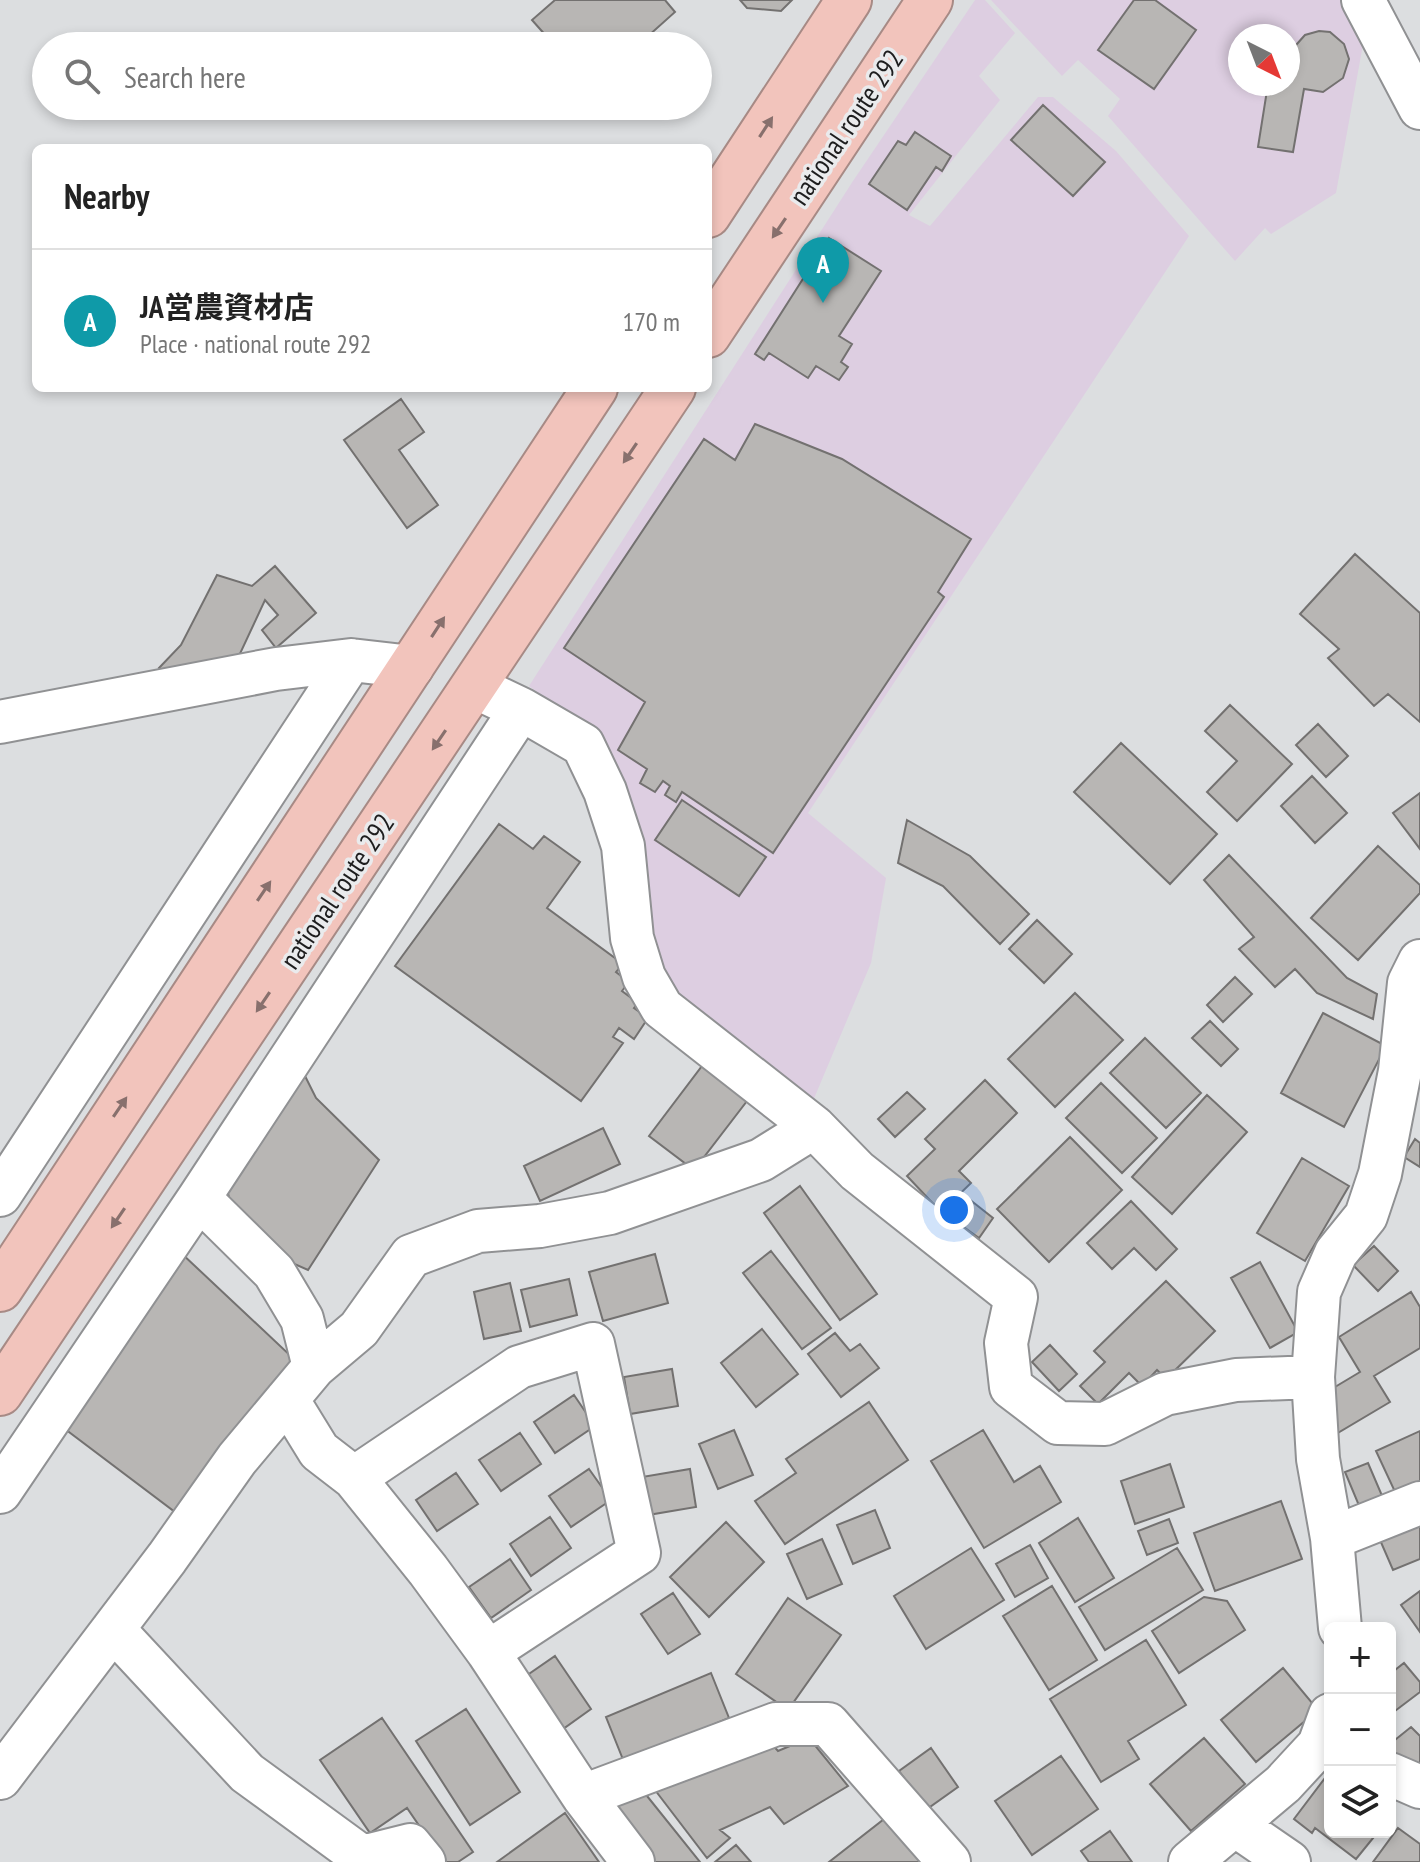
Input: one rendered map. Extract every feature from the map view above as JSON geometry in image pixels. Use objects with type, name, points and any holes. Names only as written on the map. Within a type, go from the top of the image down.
[{"type":"highway","points":[[712,209],[849,0]]},
{"type":"highway","name":"national route 292","points":[[712,329],[930,0]]},
{"type":"highway","points":[[0,1289],[592,392]]},
{"type":"highway","name":"national route 292","points":[[0,1393],[670,392]]},
{"type":"street","points":[[1363,0],[1420,108]]},
{"type":"street","points":[[0,1195],[351,660]]},
{"type":"street","points":[[0,722],[276,669],[351,660],[412,667]]},
{"type":"street","points":[[475,687],[583,745],[605,791],[623,846],[632,938],[644,977],[662,1008],[814,1127],[857,1171],[1016,1297],[1006,1343],[1011,1387],[1058,1423],[1105,1424],[1165,1394],[1236,1380],[1313,1377]]},
{"type":"street","points":[[0,1492],[199,1198],[521,709]]},
{"type":"street","points":[[1339,1622],[1332,1538],[1318,1459],[1313,1377],[1319,1292],[1336,1253],[1366,1216],[1380,1174],[1400,1071],[1409,983],[1420,961]]},
{"type":"street","points":[[0,1778],[237,1459],[314,1367],[359,1329],[411,1256],[478,1231],[540,1226],[610,1213],[761,1160],[814,1127]]},
{"type":"street","points":[[199,1198],[274,1272],[302,1319],[314,1367]]},
{"type":"street","points":[[354,1478],[519,1367],[593,1344],[639,1553],[488,1652]]},
{"type":"street","points":[[287,1399],[319,1451],[354,1478],[428,1570],[488,1652],[583,1796],[633,1862]]},
{"type":"street","points":[[1332,1538],[1420,1503]]},
{"type":"street","points":[[113,1629],[247,1773],[362,1857],[410,1845],[424,1862]]},
{"type":"street","points":[[583,1796],[776,1724],[828,1724],[949,1862]]},
{"type":"street","points":[[1190,1862],[1283,1784],[1324,1738]]},
{"type":"street","points":[[1396,1777],[1420,1787]]},
{"type":"street","points":[[1235,1825],[1289,1862]]},
{"type":"shaded area","points":[[975,0],[985,0],[1015,33],[979,76],[1000,100],[909,215],[930,226],[1038,97],[1053,97],[1116,151],[1189,236],[808,813],[886,878],[871,963],[810,1108],[667,987],[586,728],[529,686],[853,181]]},
{"type":"shaded area","points":[[991,0],[1345,0],[1366,28],[1336,193],[1271,234],[1265,228],[1235,261],[1108,116],[1120,99],[1078,60],[1062,76]]},
{"type":"building","points":[[555,0],[665,0],[675,12],[653,32],[543,32],[532,20]]},
{"type":"building","points":[[740,0],[792,0],[781,11],[747,8]]},
{"type":"building","points":[[1134,0],[1155,0],[1196,30],[1154,89],[1098,50]]},
{"type":"building","points":[[1330,32],[1344,44],[1349,59],[1343,78],[1323,92],[1304,89],[1293,152],[1258,147],[1266,96],[1300,96],[1300,41],[1305,35]]},
{"type":"building","points":[[1043,105],[1105,162],[1073,196],[1011,140]]},
{"type":"building","points":[[915,132],[951,156],[942,171],[936,167],[907,210],[869,184],[898,141],[906,145]]},
{"type":"building","points":[[829,238],[881,271],[839,336],[852,344],[841,362],[848,367],[839,380],[816,366],[808,378],[769,353],[764,360],[755,354]]},
{"type":"building","points":[[401,399],[424,432],[399,450],[438,505],[407,528],[344,440]]},
{"type":"building","points":[[755,424],[842,459],[971,539],[938,592],[944,597],[773,853],[682,792],[676,802],[665,795],[670,786],[663,781],[655,792],[640,783],[647,769],[618,750],[645,702],[564,648],[704,439],[735,460]]},
{"type":"building","points":[[1355,554],[1420,613],[1420,722],[1388,694],[1374,706],[1328,658],[1339,649],[1300,614]]},
{"type":"building","points":[[275,566],[316,613],[276,648],[262,630],[278,615],[265,600],[238,658],[173,680],[159,668],[181,645],[217,575],[252,586]]},
{"type":"building","points":[[1230,705],[1292,764],[1237,821],[1207,792],[1237,761],[1205,731]]},
{"type":"building","points":[[1318,724],[1348,756],[1326,777],[1296,745]]},
{"type":"building","points":[[1121,743],[1217,834],[1170,884],[1074,792]]},
{"type":"building","points":[[1312,776],[1347,813],[1315,843],[1281,806]]},
{"type":"building","points":[[1420,793],[1420,849],[1393,813]]},
{"type":"building","points":[[682,800],[766,857],[739,896],[655,840]]},
{"type":"building","points":[[907,820],[970,856],[1029,914],[1000,944],[943,886],[898,863]]},
{"type":"building","points":[[499,824],[533,849],[544,836],[580,862],[547,908],[623,964],[616,972],[629,982],[622,991],[638,1003],[634,1008],[648,1018],[634,1039],[619,1028],[613,1037],[623,1043],[581,1101],[395,966]]},
{"type":"building","points":[[1378,846],[1420,885],[1420,893],[1358,960],[1311,918]]},
{"type":"building","points":[[1229,855],[1347,978],[1377,994],[1373,1019],[1317,993],[1295,969],[1275,987],[1239,949],[1254,937],[1204,880]]},
{"type":"building","points":[[1037,920],[1072,954],[1044,983],[1009,949]]},
{"type":"building","points":[[1235,977],[1252,994],[1223,1022],[1207,1005]]},
{"type":"building","points":[[1075,993],[1123,1040],[1055,1107],[1008,1059]]},
{"type":"building","points":[[1323,1013],[1386,1046],[1344,1127],[1281,1093]]},
{"type":"building","points":[[1210,1021],[1238,1049],[1221,1066],[1192,1038]]},
{"type":"building","points":[[1145,1038],[1201,1093],[1166,1128],[1110,1073]]},
{"type":"building","points":[[702,1066],[747,1101],[694,1170],[649,1136]]},
{"type":"building","points":[[303,1072],[316,1098],[379,1160],[308,1270],[283,1259],[232,1209],[225,1182]]},
{"type":"building","points":[[985,1080],[1017,1113],[959,1171],[971,1183],[941,1212],[907,1176],[935,1149],[925,1139]]},
{"type":"building","points":[[1101,1083],[1157,1138],[1122,1173],[1066,1118]]},
{"type":"building","points":[[907,1092],[925,1109],[895,1137],[878,1119]]},
{"type":"building","points":[[1207,1095],[1247,1132],[1172,1214],[1132,1177]]},
{"type":"building","points":[[603,1128],[620,1164],[540,1201],[524,1166]]},
{"type":"building","points":[[1070,1137],[1122,1190],[1049,1262],[997,1209]]},
{"type":"building","points":[[1415,1139],[1420,1143],[1420,1167],[1404,1157]]},
{"type":"building","points":[[1302,1158],[1349,1186],[1305,1261],[1257,1233]]},
{"type":"building","points":[[800,1186],[877,1294],[840,1320],[764,1213]]},
{"type":"building","points":[[969,1199],[993,1218],[979,1238],[954,1220]]},
{"type":"building","points":[[1131,1201],[1177,1249],[1156,1270],[1134,1248],[1112,1269],[1087,1243]]},
{"type":"building","points":[[1374,1246],[1398,1271],[1378,1291],[1353,1265]]},
{"type":"building","points":[[771,1251],[831,1328],[802,1349],[743,1273]]},
{"type":"building","points":[[180,1252],[294,1359],[179,1515],[65,1429]]},
{"type":"building","points":[[655,1254],[668,1303],[603,1321],[589,1272]]},
{"type":"building","points":[[1260,1262],[1298,1332],[1270,1348],[1231,1278]]},
{"type":"building","points":[[569,1279],[577,1315],[530,1327],[521,1290]]},
{"type":"building","points":[[1166,1281],[1215,1331],[1166,1379],[1157,1370],[1142,1386],[1129,1373],[1098,1404],[1080,1386],[1105,1362],[1094,1351]]},
{"type":"building","points":[[510,1283],[521,1331],[484,1339],[474,1292]]},
{"type":"building","points":[[1411,1292],[1420,1307],[1420,1348],[1374,1376],[1390,1402],[1336,1434],[1335,1387],[1360,1372],[1339,1337]]},
{"type":"building","points":[[762,1329],[798,1374],[756,1407],[721,1363]]},
{"type":"building","points":[[835,1333],[850,1351],[860,1344],[879,1368],[841,1397],[808,1354]]},
{"type":"building","points":[[1050,1345],[1077,1374],[1059,1391],[1032,1362]]},
{"type":"building","points":[[672,1369],[678,1406],[630,1414],[624,1377]]},
{"type":"building","points":[[574,1395],[595,1426],[555,1453],[534,1422]]},
{"type":"building","points":[[869,1402],[908,1460],[785,1544],[755,1501],[796,1473],[786,1459]]},
{"type":"building","points":[[734,1430],[753,1475],[718,1489],[699,1444]]},
{"type":"building","points":[[983,1430],[1014,1482],[1040,1466],[1061,1502],[984,1548],[931,1461]]},
{"type":"building","points":[[1420,1431],[1420,1483],[1396,1494],[1376,1451]]},
{"type":"building","points":[[520,1433],[541,1464],[501,1491],[479,1460]]},
{"type":"building","points":[[1368,1463],[1383,1498],[1360,1508],[1345,1472]]},
{"type":"building","points":[[1170,1464],[1184,1507],[1135,1524],[1121,1481]]},
{"type":"building","points":[[589,1469],[611,1500],[571,1527],[549,1496]]},
{"type":"building","points":[[690,1469],[696,1507],[648,1515],[642,1477]]},
{"type":"building","points":[[456,1473],[478,1504],[437,1531],[416,1500]]},
{"type":"building","points":[[1281,1501],[1302,1559],[1215,1591],[1194,1533]]},
{"type":"building","points":[[875,1510],[890,1548],[853,1564],[837,1525]]},
{"type":"building","points":[[550,1517],[571,1548],[531,1576],[510,1544]]},
{"type":"building","points":[[1078,1518],[1114,1578],[1075,1602],[1039,1543]]},
{"type":"building","points":[[1169,1519],[1178,1543],[1147,1555],[1138,1531]]},
{"type":"building","points":[[726,1522],[764,1562],[709,1617],[670,1577]]},
{"type":"building","points":[[1420,1524],[1420,1559],[1393,1570],[1380,1540]]},
{"type":"building","points":[[822,1539],[842,1584],[807,1599],[787,1554]]},
{"type":"building","points":[[1030,1545],[1048,1578],[1015,1597],[996,1564]]},
{"type":"building","points":[[971,1548],[1004,1600],[926,1649],[894,1596]]},
{"type":"building","points":[[1177,1548],[1203,1590],[1105,1650],[1079,1607]]},
{"type":"building","points":[[510,1559],[531,1590],[491,1618],[469,1587]]},
{"type":"building","points":[[1052,1586],[1097,1660],[1049,1690],[1003,1616]]},
{"type":"building","points":[[1420,1591],[1420,1632],[1401,1605]]},
{"type":"building","points":[[673,1593],[700,1634],[668,1654],[641,1614]]},
{"type":"building","points":[[1204,1597],[1227,1601],[1245,1630],[1179,1673],[1152,1631]]},
{"type":"building","points":[[788,1598],[841,1635],[788,1710],[736,1674]]},
{"type":"building","points":[[1146,1640],[1186,1705],[1128,1741],[1139,1759],[1101,1782],[1050,1699]]},
{"type":"building","points":[[555,1656],[591,1709],[563,1729],[526,1676]]},
{"type":"building","points":[[1404,1663],[1420,1682],[1420,1692],[1396,1710],[1396,1694],[1396,1669]]},
{"type":"building","points":[[1283,1668],[1318,1710],[1256,1762],[1221,1720]]},
{"type":"building","points":[[711,1673],[729,1718],[624,1762],[606,1717]]},
{"type":"building","points":[[466,1709],[520,1792],[470,1825],[416,1741]]},
{"type":"building","points":[[382,1718],[473,1852],[458,1862],[444,1862],[407,1808],[370,1833],[320,1760]]},
{"type":"building","points":[[1411,1727],[1420,1736],[1420,1771],[1396,1764],[1396,1739]]},
{"type":"building","points":[[809,1738],[848,1786],[784,1824],[770,1807],[720,1830],[730,1838],[707,1858],[655,1790],[771,1743],[778,1751]]},
{"type":"building","points":[[1204,1738],[1245,1784],[1191,1831],[1150,1784]]},
{"type":"building","points":[[931,1748],[958,1787],[927,1809],[899,1771]]},
{"type":"building","points":[[1061,1756],[1098,1809],[1032,1855],[995,1801]]},
{"type":"building","points":[[1324,1779],[1324,1835],[1315,1828],[1312,1833],[1294,1819]]},
{"type":"building","points":[[639,1786],[700,1862],[653,1862],[610,1808]]},
{"type":"building","points":[[565,1813],[599,1862],[497,1862]]},
{"type":"building","points":[[888,1816],[921,1862],[829,1862]]},
{"type":"building","points":[[1398,1828],[1420,1844],[1420,1862],[1373,1862],[1391,1838],[1396,1838]]},
{"type":"building","points":[[1110,1831],[1132,1862],[1089,1862],[1081,1851]]},
{"type":"building","points":[[1328,1838],[1373,1838],[1356,1859]]},
{"type":"building","points":[[736,1845],[751,1862],[715,1862]]},
{"type":"place","name":"JA営農資材店","points":[[823,303]]}]
